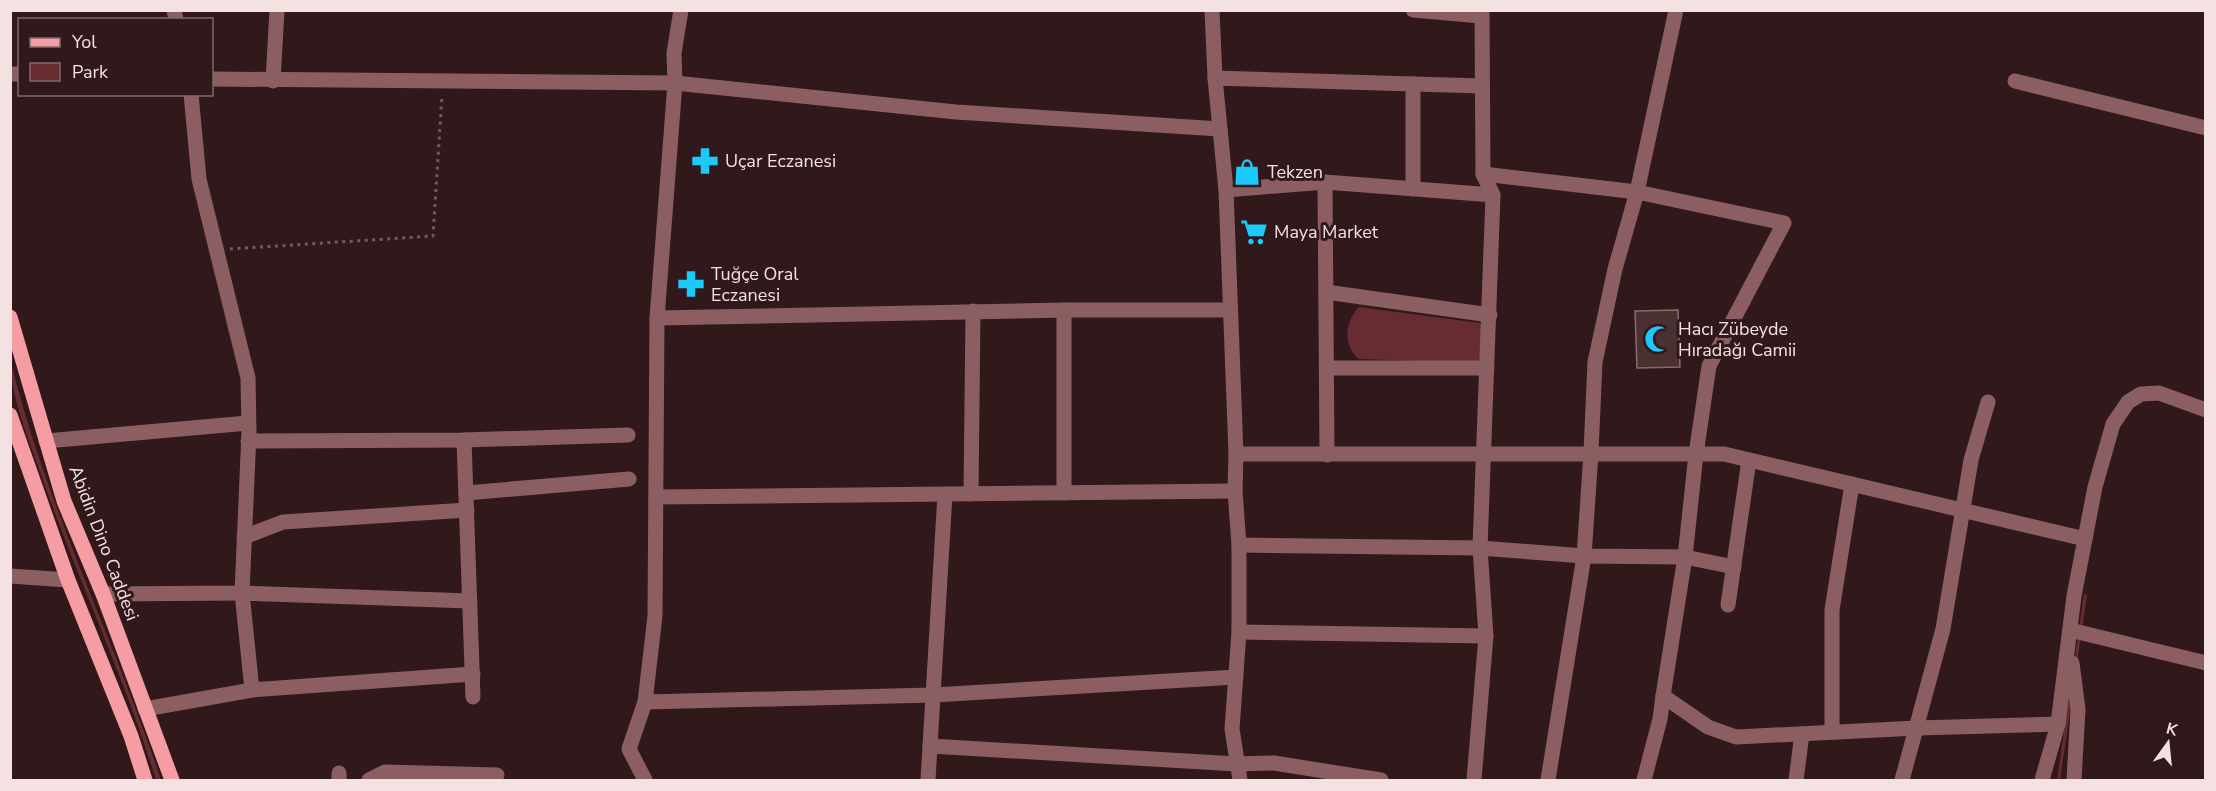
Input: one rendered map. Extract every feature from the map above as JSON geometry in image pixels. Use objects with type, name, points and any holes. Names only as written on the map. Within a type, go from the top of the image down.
[{"type":"main road","name":"Abidin Dino Caddesi","points":[[10,316],[64,501],[103,594],[172,780]]},
{"type":"main road","points":[[10,415],[68,580],[131,736],[145,780]]},
{"type":"street","points":[[273,81],[277,10]]},
{"type":"street","points":[[645,780],[629,749],[645,702],[655,616],[657,318],[675,83],[674,53],[681,10]]},
{"type":"street","points":[[1212,10],[1215,78],[1226,190],[1236,454],[1239,632],[1232,729],[1240,780]]},
{"type":"street","points":[[1413,10],[1481,13],[1483,174],[1493,195],[1480,548],[1486,636],[1474,780]]},
{"type":"street","points":[[1548,780],[1584,556],[1594,362],[1615,269],[1637,192],[1676,10]]},
{"type":"street","points":[[1215,78],[1482,86]]},
{"type":"street","points":[[213,79],[675,83],[956,112],[1220,129]]},
{"type":"street","points":[[2015,81],[2205,128]]},
{"type":"street","points":[[1413,84],[1413,189]]},
{"type":"street","points":[[191,96],[200,178],[248,378],[242,593],[252,690]]},
{"type":"street","points":[[1483,174],[1637,192],[1784,223],[1709,366],[1696,454],[1685,557],[1660,719],[1644,780]]},
{"type":"street","points":[[1226,190],[1325,182],[1493,195]]},
{"type":"street","points":[[1325,182],[1327,455]]},
{"type":"street","points":[[1326,292],[1490,315]]},
{"type":"street","points":[[1064,310],[1064,493]]},
{"type":"street","points":[[657,318],[973,311],[1229,310]]},
{"type":"street","points":[[971,494],[973,311]]},
{"type":"street","points":[[1326,368],[1487,368]]},
{"type":"street","points":[[2042,780],[2058,724],[2070,630],[2094,487],[2113,424],[2128,402],[2141,394],[2158,393],[2205,410]]},
{"type":"street","points":[[1902,780],[1943,629],[1971,460],[1988,402]]},
{"type":"street","points":[[46,441],[248,423]]},
{"type":"street","points":[[248,441],[464,440],[628,435]]},
{"type":"street","points":[[464,440],[474,697]]},
{"type":"street","points":[[1236,454],[1724,454],[2085,539]]},
{"type":"street","points":[[1728,605],[1749,460]]},
{"type":"street","points":[[466,493],[629,479]]},
{"type":"street","points":[[1832,732],[1832,610],[1852,484]]},
{"type":"street","points":[[656,497],[1235,490]]},
{"type":"street","points":[[928,780],[945,494]]},
{"type":"street","points":[[244,537],[283,522],[467,510]]},
{"type":"street","points":[[1239,545],[1480,548],[1584,556],[1685,557],[1734,567]]},
{"type":"street","points":[[10,576],[68,580]]},
{"type":"street","points":[[103,594],[242,593],[470,602]]},
{"type":"street","points":[[2070,630],[2205,663]]},
{"type":"street","points":[[2070,630],[2078,709],[2074,780]]},
{"type":"street","points":[[1239,632],[1486,636]]},
{"type":"street","points":[[145,710],[252,690],[473,674]]},
{"type":"street","points":[[645,702],[933,695],[1236,677]]},
{"type":"street","points":[[1663,696],[1708,727],[1736,737],[2058,724]]},
{"type":"street","points":[[1796,780],[1802,734]]},
{"type":"street","points":[[930,746],[1237,764],[1274,763],[1381,780]]},
{"type":"street","points":[[369,780],[385,772],[497,775]]},
{"type":"path","points":[[217,250],[433,236],[443,81]]},
{"type":"green space","points":[[1359,307],[1487,324],[1487,363],[1359,359],[1350,347],[1347,333],[1351,319]]},
{"type":"green space","points":[[10,358],[42,466],[161,780],[156,780],[115,664],[40,472],[16,401]]},
{"type":"green space","points":[[2084,594],[2087,595],[2060,780],[2057,780]]},
{"type":"building","name":"Hacı Zübeyde Hıradağı Camii","points":[[1678,310],[1680,367],[1637,368],[1635,311]]},
{"type":"place","name":"Uçar Eczanesi","points":[[705,161]]},
{"type":"place","name":"Tekzen","points":[[1247,172]]},
{"type":"place","name":"Maya Market","points":[[1254,232]]},
{"type":"place","name":"Tuğçe Oral Eczanesi","points":[[691,284]]},
{"type":"place","name":"Hacı Zübeyde Hıradağı Camii","points":[[1658,339]]}]
